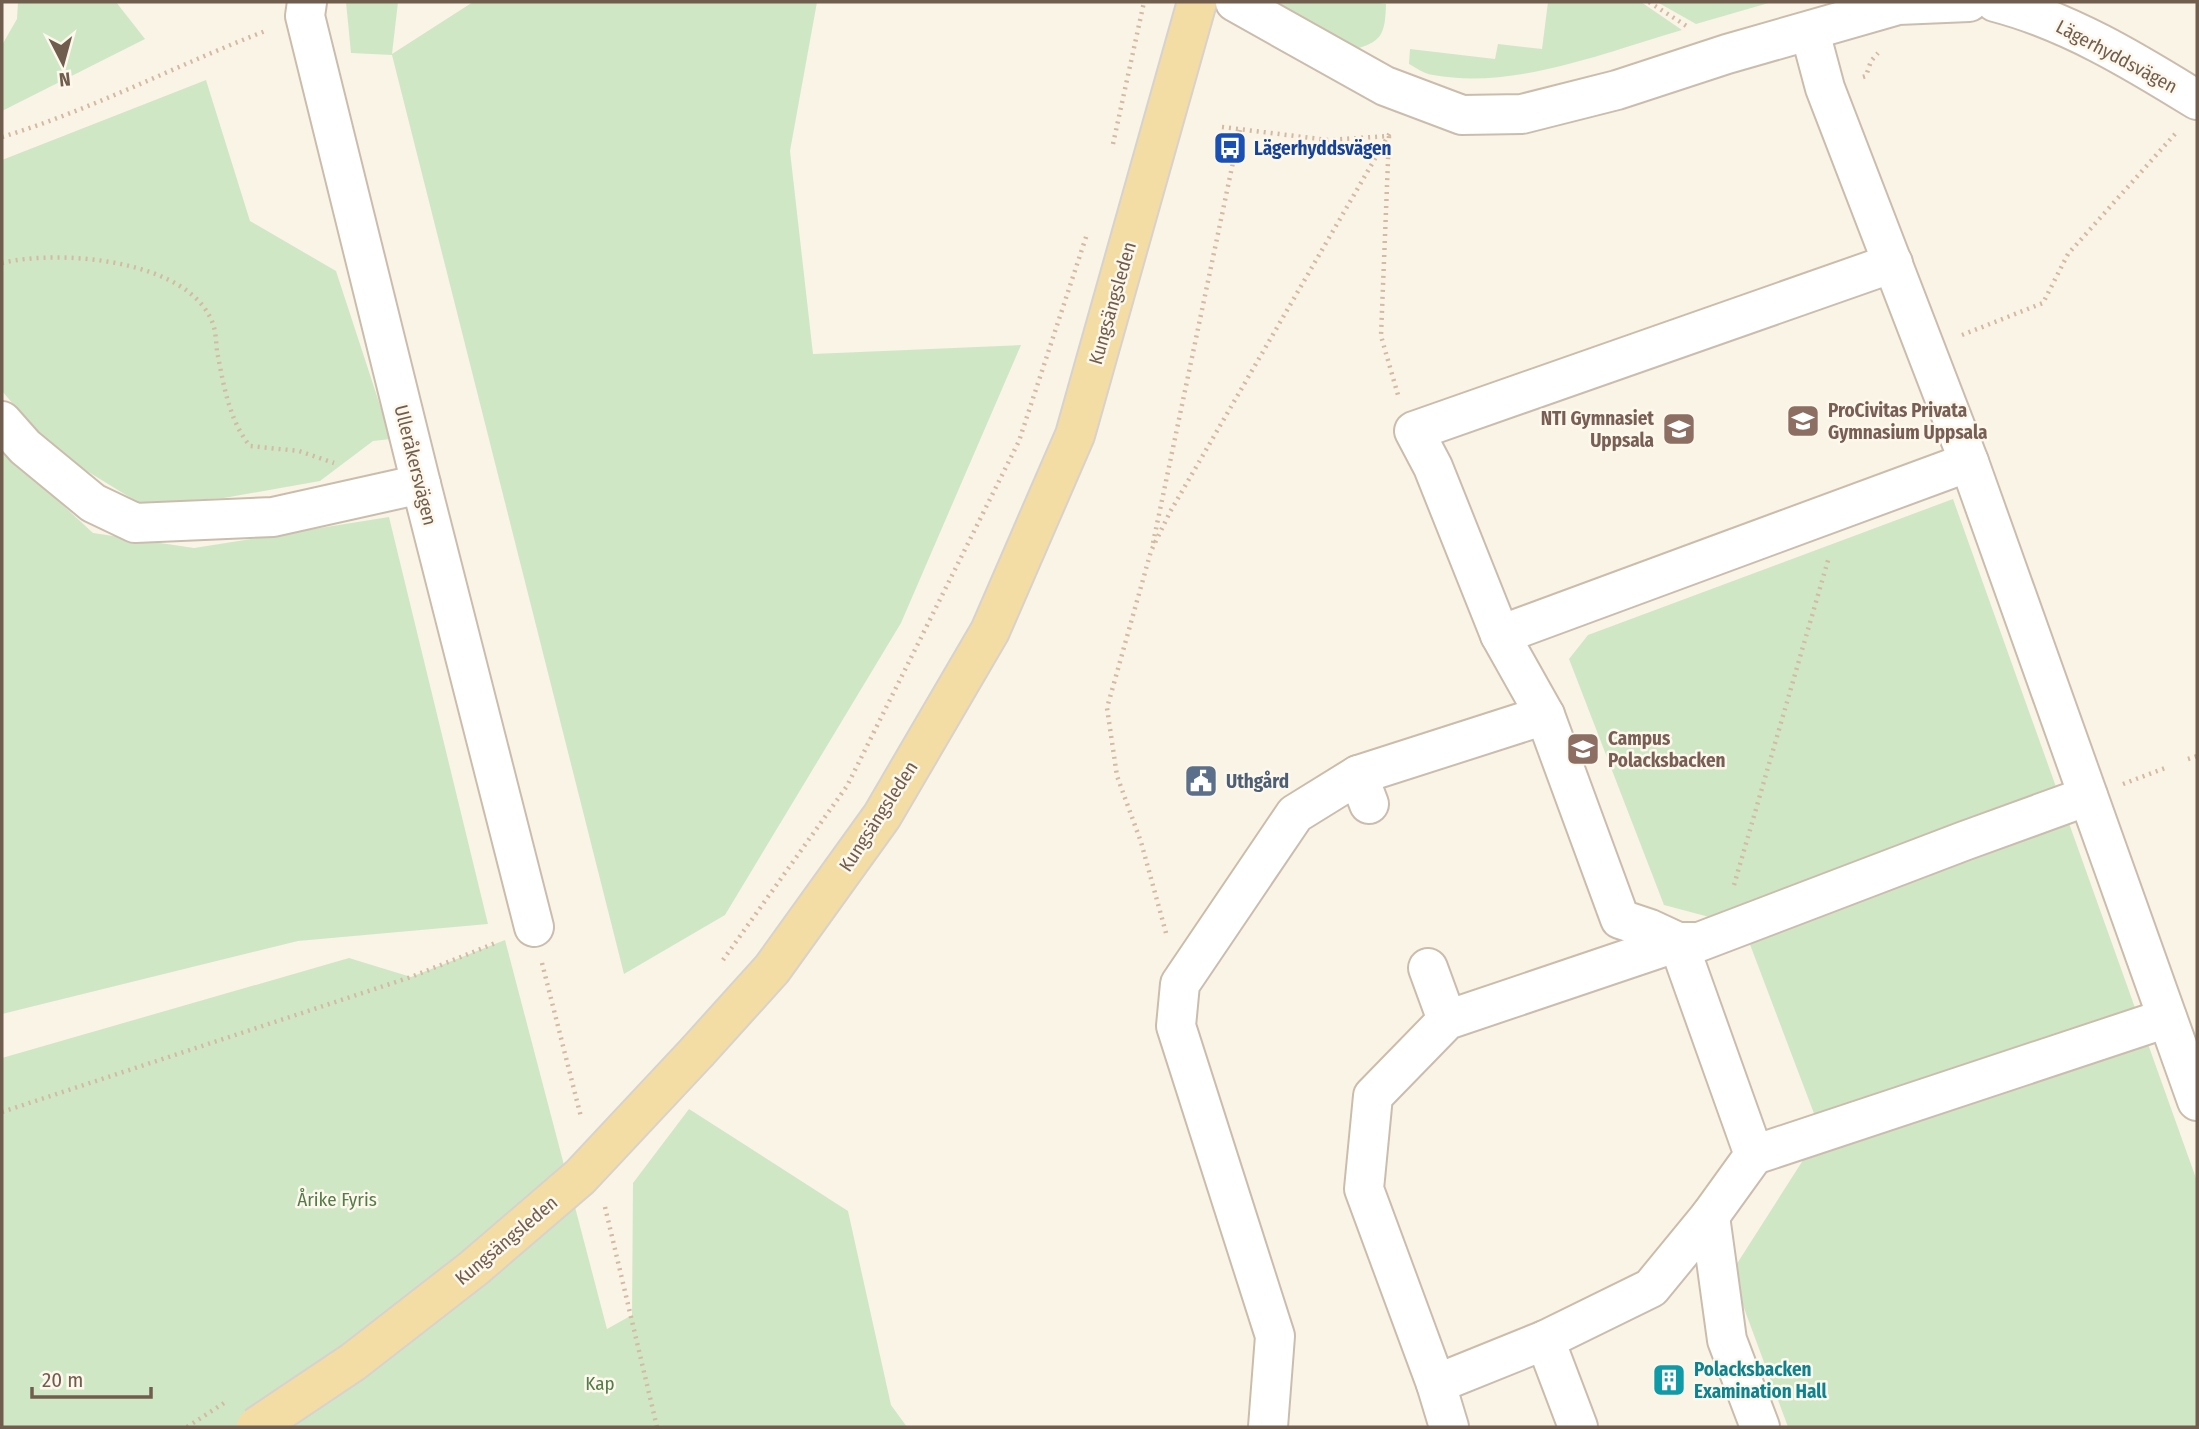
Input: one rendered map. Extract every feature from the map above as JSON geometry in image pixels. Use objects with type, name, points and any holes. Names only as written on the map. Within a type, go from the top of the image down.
[{"type":"main road","name":"Kungsängsleden","points":[[256,1427],[353,1362],[474,1268],[580,1177],[772,969],[882,816],[990,631],[1074,435],[1197,2]]},
{"type":"street","points":[[1235,2],[1385,86],[1462,115],[1522,114],[1617,90],[1727,54],[1898,5],[1969,2]]},
{"type":"street","name":"Lägerhyddsvägen","points":[[1996,2],[2074,30],[2139,64],[2188,115]]},
{"type":"street","name":"Ulleråkersvägen","points":[[306,9],[421,484],[534,927]]},
{"type":"street","points":[[1810,32],[1825,88],[1969,462],[2197,1101]]},
{"type":"street","points":[[1754,1155],[1678,942],[1620,919],[1545,715],[1500,635],[1433,467],[1413,431],[1893,263]]},
{"type":"street","points":[[2,421],[25,447],[93,503],[135,523],[273,517],[421,484]]},
{"type":"street","points":[[1500,635],[1969,462]]},
{"type":"street","points":[[1268,1427],[1275,1336],[1176,1026],[1180,984],[1295,814],[1364,790],[1545,715]]},
{"type":"street","points":[[1449,1427],[1436,1384],[1364,1189],[1373,1096],[1447,1020],[1678,942],[1699,942],[2088,796]]},
{"type":"street","points":[[1428,968],[1447,1020]]},
{"type":"street","points":[[1436,1384],[1545,1340],[1650,1288],[1710,1216],[1754,1155],[2167,1018]]},
{"type":"street","points":[[1710,1216],[1727,1340],[1760,1427]]},
{"type":"street","points":[[1545,1340],[1578,1427]]},
{"type":"path","points":[[1110,155],[1144,2]]},
{"type":"path","points":[[1649,2],[1676,17],[1694,32]]},
{"type":"path","points":[[2,137],[110,97],[306,9]]},
{"type":"path","points":[[1825,88],[1866,76],[1871,61],[1883,47]]},
{"type":"path","points":[[1151,551],[1177,500],[1389,136],[1406,94]]},
{"type":"path","points":[[1933,369],[1953,338],[2043,303],[2068,254],[2188,115]]},
{"type":"path","points":[[1222,127],[1328,140],[1389,136]]},
{"type":"path","points":[[1180,984],[1141,842],[1117,776],[1107,708],[1151,551],[1240,129]]},
{"type":"path","points":[[1389,136],[1381,336],[1394,385],[1413,431]]},
{"type":"path","points":[[720,964],[847,786],[1019,441],[1088,233]]},
{"type":"path","points":[[2,263],[67,258],[114,262],[159,275],[185,289],[204,303],[214,326],[232,413],[240,433],[250,446],[299,451],[340,465]]},
{"type":"path","points":[[1743,926],[1732,891],[1843,508]]},
{"type":"path","points":[[2188,759],[2197,756]]},
{"type":"path","points":[[2,1112],[411,977],[534,927]]},
{"type":"green space","points":[[18,2],[116,2],[145,39],[2,111],[2,45],[17,19]]},
{"type":"green space","points":[[346,2],[398,2],[392,54],[473,2],[817,2],[790,151],[813,354],[1021,345],[901,623],[725,915],[624,974],[392,55],[351,53]]},
{"type":"green space","points":[[1270,2],[1386,4],[1383,30],[1370,44],[1352,50]]},
{"type":"green space","points":[[1548,2],[1641,2],[1682,30],[1591,58],[1527,73],[1495,77],[1433,75],[1409,64],[1410,49],[1495,59],[1498,44],[1542,49]]},
{"type":"green space","points":[[1657,2],[1772,2],[1696,24]]},
{"type":"green space","points":[[206,80],[250,221],[336,271],[391,439],[373,441],[320,481],[224,498],[139,503],[51,449],[2,391],[2,160]]},
{"type":"green space","points":[[2,449],[93,533],[194,548],[389,517],[488,924],[298,941],[2,1014]]},
{"type":"green space","points":[[1953,499],[2197,1181],[2197,1427],[1788,1427],[1731,1273],[1821,1132],[1743,926],[1664,905],[1569,659],[1588,635]]},
{"type":"green space","name":"Årike Fyris","points":[[505,940],[607,1329],[632,1315],[633,1183],[689,1109],[848,1211],[891,1405],[907,1427],[2,1427],[2,1058],[349,958],[411,977]]},
{"type":"place","name":"Lägerhyddsvägen","points":[[1230,148]]},
{"type":"place","name":"ProCivitas Privata Gymnasium Uppsala","points":[[1803,421]]},
{"type":"place","name":"NTI Gymnasiet Uppsala","points":[[1679,429]]},
{"type":"place","name":"Campus Polacksbacken","points":[[1583,749]]},
{"type":"place","name":"Uthgård","points":[[1201,781]]},
{"type":"place","name":"Polacksbacken Examination Hall","points":[[1669,1380]]},
{"type":"park label","name":"Kap","points":[[600,1383]]}]
